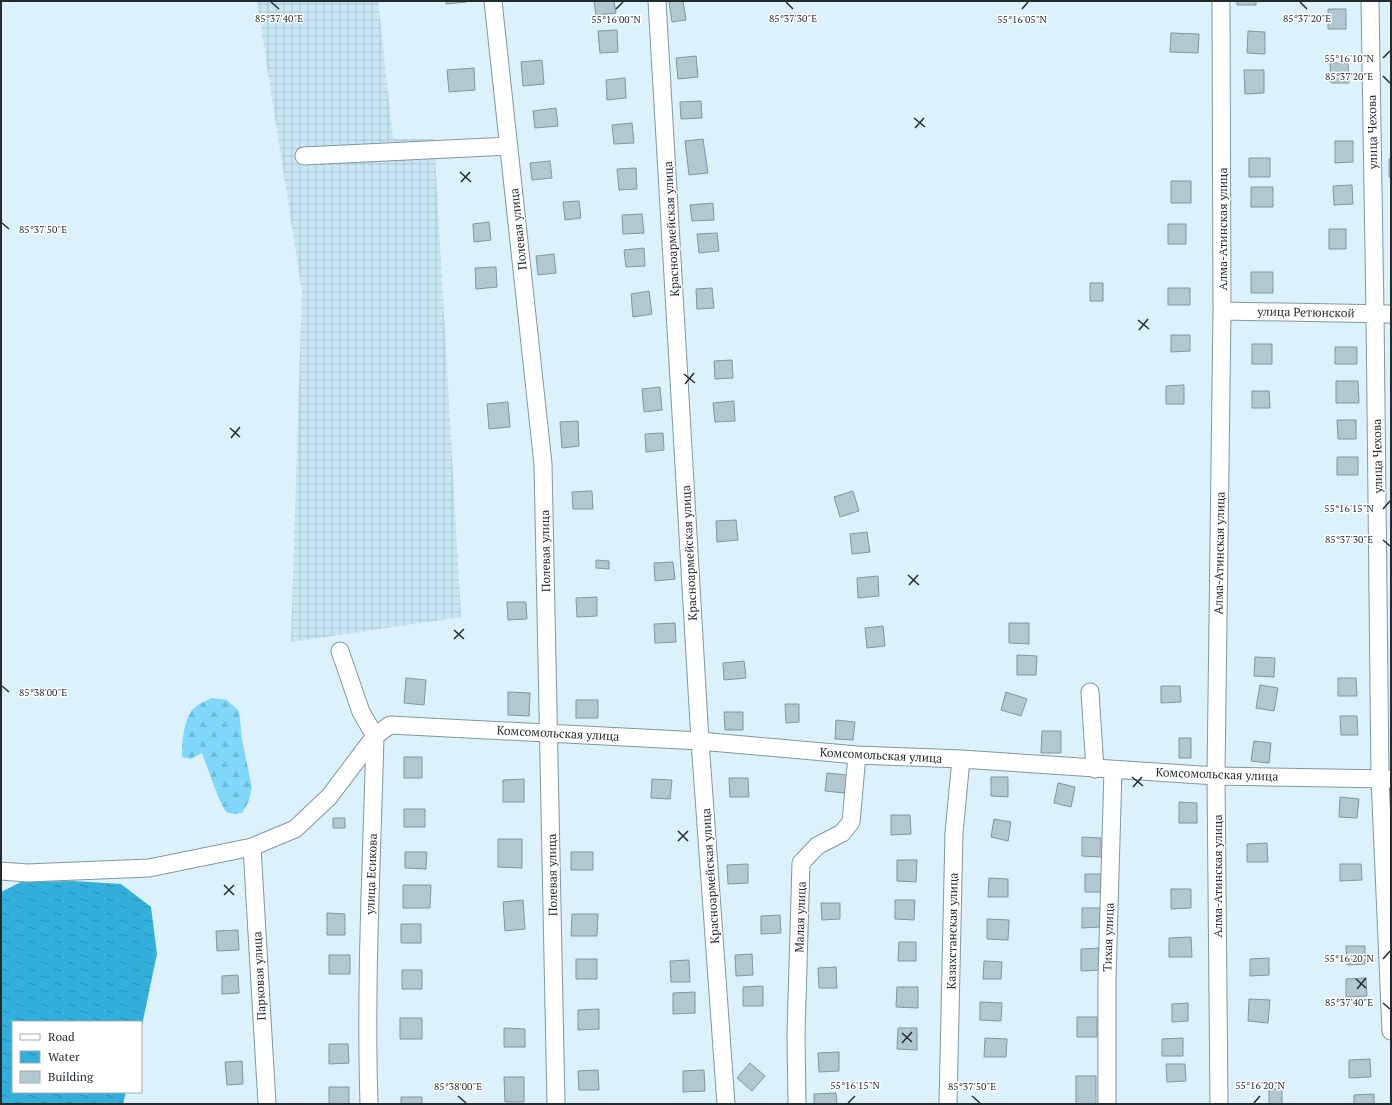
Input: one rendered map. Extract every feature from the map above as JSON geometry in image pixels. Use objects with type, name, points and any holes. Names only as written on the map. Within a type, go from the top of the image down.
[{"type":"street","name":"Полевая улица","points":[[493,1],[543,464],[556,1104]]},
{"type":"street","name":"Красноармейская улица","points":[[657,1],[700,741],[726,1104]]},
{"type":"street","name":"Алма-Атинская улица","points":[[1219,1104],[1216,776],[1222,311],[1221,1]]},
{"type":"street","name":"улица Чехова","points":[[1370,1],[1383,314],[1386,778],[1391,1031]]},
{"type":"street","points":[[304,156],[509,146]]},
{"type":"street","name":"улица Ретюнской","points":[[1222,311],[1383,314]]},
{"type":"street","points":[[340,651],[361,712],[375,736]]},
{"type":"street","points":[[1090,692],[1095,768]]},
{"type":"street","name":"Комсомольская улица","points":[[1,871],[27,873],[149,868],[252,847],[295,829],[329,797],[375,736],[390,725],[700,741],[858,755],[961,759],[1216,776],[1386,778]]},
{"type":"street","name":"улица Есикова","points":[[370,1104],[368,1074],[368,965],[375,736]]},
{"type":"street","name":"Малая улица","points":[[798,1104],[796,1034],[801,864],[817,846],[842,833],[851,822],[858,755]]},
{"type":"street","name":"Казахстанская улица","points":[[948,1104],[954,833],[961,759]]},
{"type":"street","name":"Тихая улица","points":[[1107,1104],[1107,978],[1113,770]]},
{"type":"street","name":"Парковая улица","points":[[252,847],[267,1104]]},
{"type":"shaded area","points":[[257,1],[378,1],[393,139],[434,139],[461,617],[291,642],[302,291]]},
{"type":"green space","points":[[211,698],[227,700],[239,711],[242,740],[252,788],[248,803],[242,813],[234,814],[226,812],[219,799],[202,753],[191,759],[182,757],[184,733],[189,715],[196,706]]},
{"type":"water","points":[[73,881],[121,884],[151,907],[157,954],[142,1025],[142,1021],[12,1021],[12,1093],[126,1093],[123,1104],[1,1104],[1,892],[21,882]]},
{"type":"building","points":[[446,1],[467,1],[467,2],[446,4]]},
{"type":"building","points":[[594,1],[614,1],[616,13],[596,15]]},
{"type":"building","points":[[669,1],[683,1],[686,20],[672,22]]},
{"type":"building","points":[[1237,1],[1256,1],[1256,5],[1237,5]]},
{"type":"building","points":[[1328,9],[1346,9],[1346,29],[1328,29]]},
{"type":"building","points":[[617,30],[618,52],[600,53],[598,31]]},
{"type":"building","points":[[1248,31],[1265,32],[1265,54],[1247,53]]},
{"type":"building","points":[[1171,33],[1199,34],[1198,53],[1170,52]]},
{"type":"building","points":[[696,56],[698,77],[678,79],[676,58]]},
{"type":"building","points":[[542,60],[544,84],[523,86],[521,62]]},
{"type":"building","points":[[1330,63],[1348,63],[1349,83],[1331,83]]},
{"type":"building","points":[[474,68],[475,90],[449,92],[447,70]]},
{"type":"building","points":[[1244,70],[1264,70],[1264,93],[1245,94]]},
{"type":"building","points":[[625,78],[626,98],[607,100],[606,80]]},
{"type":"building","points":[[701,101],[702,118],[681,119],[680,102]]},
{"type":"building","points":[[556,108],[558,126],[535,128],[533,111]]},
{"type":"building","points":[[632,123],[634,143],[614,144],[612,125]]},
{"type":"building","points":[[703,139],[708,173],[689,175],[685,141]]},
{"type":"building","points":[[1335,141],[1353,141],[1353,162],[1335,163]]},
{"type":"building","points":[[1249,158],[1270,158],[1270,177],[1249,177]]},
{"type":"building","points":[[1389,159],[1391,159],[1391,177],[1389,177]]},
{"type":"building","points":[[550,161],[552,178],[532,180],[530,163]]},
{"type":"building","points":[[636,168],[637,189],[619,190],[617,169]]},
{"type":"building","points":[[1171,181],[1191,181],[1191,203],[1171,203]]},
{"type":"building","points":[[1352,185],[1353,204],[1334,205],[1333,186]]},
{"type":"building","points":[[1251,187],[1273,187],[1273,207],[1251,207]]},
{"type":"building","points":[[579,201],[581,218],[565,220],[563,202]]},
{"type":"building","points":[[713,203],[714,220],[692,221],[690,205]]},
{"type":"building","points":[[642,214],[644,233],[623,234],[622,215]]},
{"type":"building","points":[[489,222],[491,240],[474,242],[473,224]]},
{"type":"building","points":[[1168,224],[1186,224],[1186,244],[1168,244]]},
{"type":"building","points":[[1329,229],[1346,229],[1346,249],[1329,249]]},
{"type":"building","points":[[717,233],[719,251],[699,253],[697,234]]},
{"type":"building","points":[[644,248],[645,266],[626,267],[624,250]]},
{"type":"building","points":[[554,254],[556,273],[538,275],[536,256]]},
{"type":"building","points":[[496,267],[497,287],[476,289],[475,268]]},
{"type":"building","points":[[1251,272],[1273,272],[1273,293],[1251,293]]},
{"type":"building","points":[[1090,283],[1103,283],[1103,301],[1090,301]]},
{"type":"building","points":[[712,288],[714,308],[697,309],[696,289]]},
{"type":"building","points":[[1168,288],[1190,288],[1190,305],[1168,305]]},
{"type":"building","points":[[649,291],[652,314],[633,317],[631,294]]},
{"type":"building","points":[[1171,335],[1190,335],[1190,351],[1171,352]]},
{"type":"building","points":[[1252,344],[1272,344],[1272,364],[1252,364]]},
{"type":"building","points":[[1335,347],[1357,347],[1357,364],[1335,364]]},
{"type":"building","points":[[732,360],[733,378],[715,379],[714,361]]},
{"type":"building","points":[[1336,381],[1358,381],[1359,403],[1336,403]]},
{"type":"building","points":[[1184,385],[1184,404],[1166,404],[1166,386]]},
{"type":"building","points":[[660,387],[662,410],[644,412],[642,389]]},
{"type":"building","points":[[1252,391],[1269,391],[1270,408],[1252,408]]},
{"type":"building","points":[[734,401],[735,421],[715,422],[713,403]]},
{"type":"building","points":[[508,402],[510,427],[489,429],[487,404]]},
{"type":"building","points":[[1337,420],[1356,420],[1356,439],[1338,439]]},
{"type":"building","points":[[578,421],[579,446],[562,448],[560,422]]},
{"type":"building","points":[[663,433],[664,450],[646,452],[645,434]]},
{"type":"building","points":[[1337,457],[1358,457],[1358,475],[1337,475]]},
{"type":"building","points":[[592,491],[593,509],[573,509],[572,492]]},
{"type":"building","points":[[853,491],[859,511],[840,517],[834,497]]},
{"type":"building","points":[[736,520],[738,540],[717,542],[716,521]]},
{"type":"building","points":[[867,532],[870,552],[852,554],[850,534]]},
{"type":"building","points":[[596,560],[609,561],[609,569],[596,568]]},
{"type":"building","points":[[673,562],[675,579],[655,581],[654,563]]},
{"type":"building","points":[[878,576],[879,596],[858,598],[857,578]]},
{"type":"building","points":[[597,597],[597,616],[577,617],[576,598]]},
{"type":"building","points":[[507,602],[526,602],[527,619],[508,620]]},
{"type":"building","points":[[675,623],[676,642],[655,643],[654,624]]},
{"type":"building","points":[[1009,623],[1029,623],[1029,644],[1009,643]]},
{"type":"building","points":[[883,626],[885,646],[867,648],[865,628]]},
{"type":"building","points":[[1017,655],[1037,656],[1036,675],[1017,675]]},
{"type":"building","points":[[1255,657],[1275,658],[1274,677],[1254,676]]},
{"type":"building","points":[[744,661],[746,678],[724,680],[723,663]]},
{"type":"building","points":[[406,678],[426,680],[424,705],[404,703]]},
{"type":"building","points":[[1338,678],[1356,678],[1357,696],[1338,696]]},
{"type":"building","points":[[1260,685],[1278,688],[1274,711],[1256,708]]},
{"type":"building","points":[[1161,686],[1180,686],[1181,702],[1161,703]]},
{"type":"building","points":[[508,692],[530,693],[529,716],[508,715]]},
{"type":"building","points":[[1006,692],[1027,699],[1021,716],[1001,710]]},
{"type":"building","points":[[576,700],[598,700],[598,718],[576,718]]},
{"type":"building","points":[[785,704],[799,704],[799,722],[786,723]]},
{"type":"building","points":[[724,712],[743,712],[743,730],[725,730]]},
{"type":"building","points":[[1340,716],[1357,716],[1358,735],[1341,735]]},
{"type":"building","points":[[836,720],[855,722],[853,740],[835,739]]},
{"type":"building","points":[[1042,731],[1061,731],[1061,753],[1041,753]]},
{"type":"building","points":[[1179,738],[1191,738],[1191,758],[1179,758]]},
{"type":"building","points":[[1254,741],[1271,743],[1269,763],[1251,761]]},
{"type":"building","points":[[404,757],[422,757],[422,778],[404,778]]},
{"type":"building","points":[[827,773],[847,775],[845,793],[825,791]]},
{"type":"building","points":[[991,777],[1008,777],[1008,797],[991,796]]},
{"type":"building","points":[[729,778],[748,778],[749,797],[730,797]]},
{"type":"building","points":[[524,779],[524,802],[503,802],[503,780]]},
{"type":"building","points":[[652,779],[672,780],[670,799],[651,798]]},
{"type":"building","points":[[1058,783],[1075,787],[1071,807],[1054,803]]},
{"type":"building","points":[[1340,797],[1359,799],[1357,818],[1339,817]]},
{"type":"building","points":[[1179,802],[1197,803],[1197,823],[1179,823]]},
{"type":"building","points":[[404,809],[425,809],[425,827],[404,827]]},
{"type":"building","points":[[891,815],[910,815],[911,834],[891,835]]},
{"type":"building","points":[[333,818],[345,818],[345,828],[333,828]]},
{"type":"building","points":[[994,819],[1011,822],[1008,841],[991,837]]},
{"type":"building","points":[[1082,837],[1101,838],[1101,857],[1082,856]]},
{"type":"building","points":[[498,839],[522,839],[522,868],[498,867]]},
{"type":"building","points":[[1267,843],[1268,862],[1247,862],[1247,844]]},
{"type":"building","points":[[405,852],[427,852],[426,869],[405,868]]},
{"type":"building","points":[[571,852],[593,852],[593,870],[571,870]]},
{"type":"building","points":[[897,860],[917,860],[916,882],[897,881]]},
{"type":"building","points":[[748,864],[748,883],[728,884],[727,865]]},
{"type":"building","points":[[1340,864],[1361,864],[1362,880],[1340,881]]},
{"type":"building","points":[[1085,874],[1101,874],[1101,892],[1085,892]]},
{"type":"building","points":[[989,878],[1008,879],[1008,897],[988,897]]},
{"type":"building","points":[[403,885],[431,885],[430,908],[403,908]]},
{"type":"building","points":[[1171,889],[1191,889],[1191,908],[1171,909]]},
{"type":"building","points":[[523,900],[525,929],[505,931],[503,902]]},
{"type":"building","points":[[895,900],[915,900],[914,920],[895,919]]},
{"type":"building","points":[[821,903],[840,903],[840,919],[822,920]]},
{"type":"building","points":[[1082,908],[1100,908],[1100,927],[1082,928]]},
{"type":"building","points":[[327,913],[345,914],[345,935],[327,935]]},
{"type":"building","points":[[572,914],[598,914],[597,936],[571,936]]},
{"type":"building","points":[[780,915],[781,933],[761,934],[761,916]]},
{"type":"building","points":[[987,919],[1009,920],[1008,940],[987,939]]},
{"type":"building","points":[[401,924],[421,924],[421,943],[401,943]]},
{"type":"building","points":[[238,930],[239,950],[217,951],[216,931]]},
{"type":"building","points":[[1191,937],[1192,957],[1169,957],[1169,938]]},
{"type":"building","points":[[899,942],[916,942],[916,961],[898,961]]},
{"type":"building","points":[[1346,946],[1365,946],[1365,964],[1347,965]]},
{"type":"building","points":[[1099,948],[1100,970],[1081,971],[1081,949]]},
{"type":"building","points":[[752,954],[753,975],[736,976],[735,955]]},
{"type":"building","points":[[329,955],[350,955],[350,974],[329,974]]},
{"type":"building","points":[[1269,958],[1269,975],[1250,976],[1250,959]]},
{"type":"building","points":[[576,959],[597,959],[597,979],[576,979]]},
{"type":"building","points":[[689,960],[690,982],[671,982],[670,961]]},
{"type":"building","points":[[984,961],[1002,962],[1001,979],[983,979]]},
{"type":"building","points":[[836,967],[837,988],[819,988],[818,968]]},
{"type":"building","points":[[402,970],[422,970],[422,989],[402,989]]},
{"type":"building","points":[[238,975],[239,993],[222,994],[222,976]]},
{"type":"building","points":[[1366,978],[1367,996],[1346,997],[1346,979]]},
{"type":"building","points":[[763,986],[763,1006],[743,1006],[743,987]]},
{"type":"building","points":[[897,987],[918,987],[918,1008],[896,1007]]},
{"type":"building","points":[[695,992],[695,1013],[673,1014],[673,993]]},
{"type":"building","points":[[1249,999],[1270,1000],[1268,1023],[1248,1021]]},
{"type":"building","points":[[980,1002],[1002,1003],[1001,1021],[980,1020]]},
{"type":"building","points":[[1188,1003],[1188,1021],[1172,1022],[1172,1004]]},
{"type":"building","points":[[599,1009],[599,1029],[578,1030],[578,1010]]},
{"type":"building","points":[[1077,1017],[1097,1017],[1097,1037],[1077,1037]]},
{"type":"building","points":[[400,1018],[422,1018],[422,1039],[400,1039]]},
{"type":"building","points":[[504,1028],[525,1029],[525,1047],[504,1047]]},
{"type":"building","points":[[898,1028],[917,1028],[917,1050],[897,1049]]},
{"type":"building","points":[[985,1038],[1007,1039],[1006,1057],[984,1057]]},
{"type":"building","points":[[1183,1038],[1183,1056],[1162,1056],[1162,1039]]},
{"type":"building","points":[[329,1044],[348,1044],[349,1063],[329,1064]]},
{"type":"building","points":[[839,1052],[839,1071],[819,1072],[818,1053]]},
{"type":"building","points":[[1370,1059],[1371,1077],[1349,1078],[1349,1060]]},
{"type":"building","points":[[242,1061],[243,1084],[227,1085],[225,1062]]},
{"type":"building","points":[[750,1063],[765,1076],[752,1091],[737,1078]]},
{"type":"building","points":[[1166,1064],[1185,1064],[1186,1081],[1167,1082]]},
{"type":"building","points":[[598,1070],[599,1090],[579,1090],[578,1071]]},
{"type":"building","points":[[704,1070],[705,1091],[683,1092],[683,1071]]},
{"type":"building","points":[[1076,1076],[1096,1076],[1096,1104],[1076,1104]]},
{"type":"building","points":[[504,1077],[524,1077],[524,1102],[505,1102]]},
{"type":"building","points":[[329,1087],[349,1087],[349,1104],[329,1104]]},
{"type":"building","points":[[1269,1089],[1282,1089],[1282,1104],[1269,1104]]},
{"type":"building","points":[[836,1093],[837,1104],[814,1104],[814,1094]]},
{"type":"building","points":[[1374,1094],[1374,1104],[1354,1104],[1354,1095]]},
{"type":"building","points":[[401,1097],[422,1097],[422,1104],[401,1104]]}]
